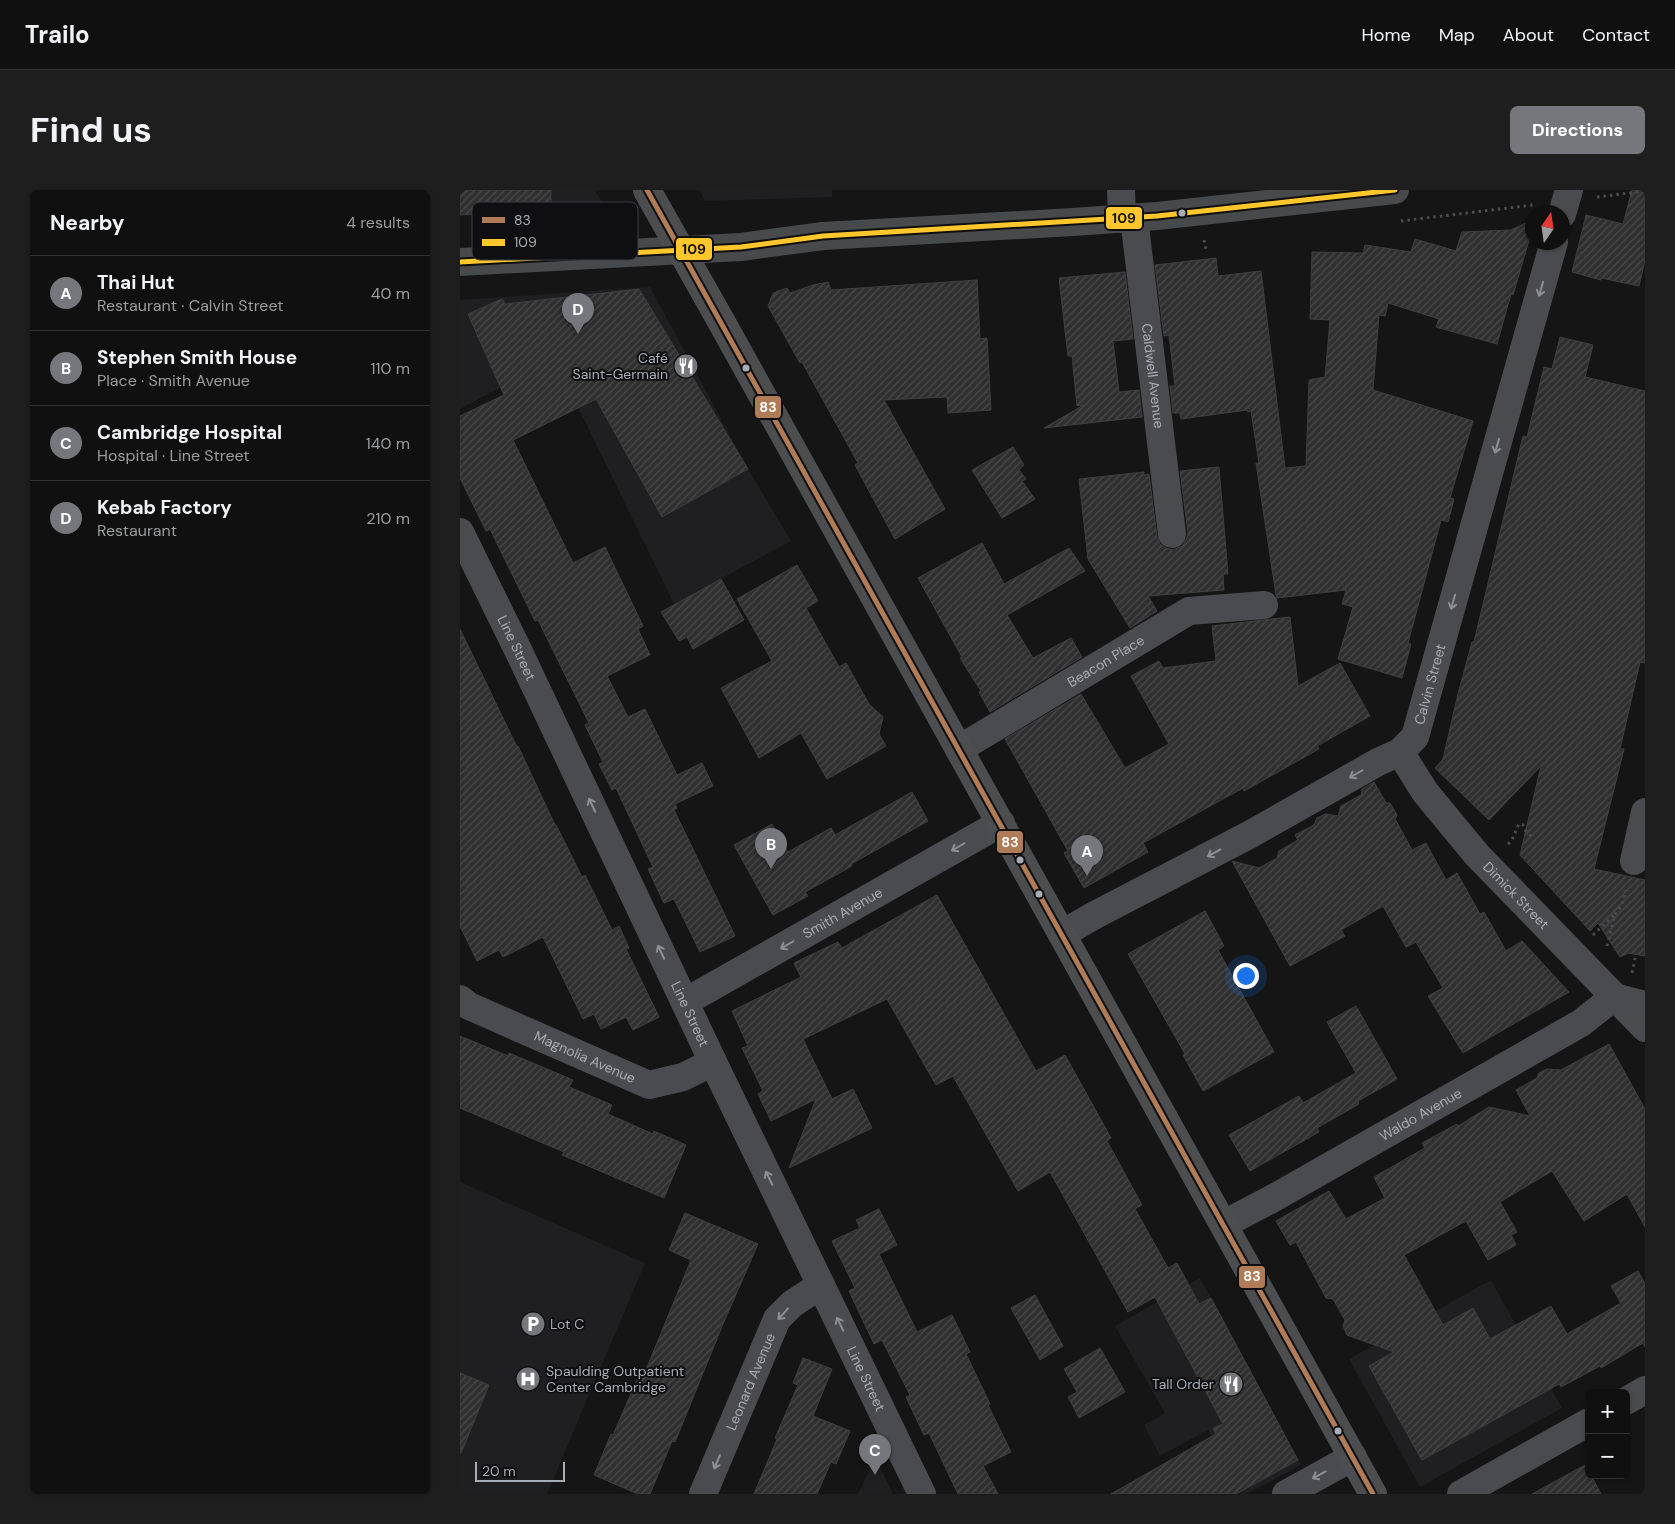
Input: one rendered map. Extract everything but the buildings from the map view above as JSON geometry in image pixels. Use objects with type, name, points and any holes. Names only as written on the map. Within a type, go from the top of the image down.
[{"type":"main road","points":[[647,190],[1374,1494]]},
{"type":"main road","points":[[638,252],[741,246],[823,236],[1177,215],[1395,190]]},
{"type":"main road","points":[[460,262],[497,260]]},
{"type":"street","name":"Caldwell Avenue","points":[[1121,190],[1128,218],[1172,534]]},
{"type":"street","points":[[1565,205],[1569,190]]},
{"type":"street","name":"Calvin Street","points":[[1062,934],[1249,835],[1378,762],[1400,752],[1415,737],[1552,250]]},
{"type":"street","name":"Line Street","points":[[460,532],[922,1494]]},
{"type":"street","name":"Beacon Place","points":[[959,748],[1188,611],[1264,605]]},
{"type":"street","name":"Dimick Street","points":[[1400,752],[1425,792],[1477,855],[1622,988],[1645,1028]]},
{"type":"street","points":[[1634,861],[1645,812]]},
{"type":"street","name":"Smith Avenue","points":[[686,1002],[1000,823]]},
{"type":"street","points":[[1622,988],[1645,1005]]},
{"type":"street","name":"Waldo Avenue","points":[[1224,1224],[1270,1200],[1581,1023],[1622,988]]},
{"type":"street","name":"Magnolia Avenue","points":[[460,999],[469,1006],[648,1085],[683,1077],[713,1062]]},
{"type":"street","name":"Leonard Avenue","points":[[703,1494],[777,1319],[792,1304],[821,1284]]},
{"type":"street","points":[[1630,1399],[1645,1390]]},
{"type":"street","points":[[1461,1494],[1585,1424]]},
{"type":"street","points":[[1286,1494],[1353,1457]]},
{"type":"path","points":[[1477,855],[1507,845],[1513,839],[1520,824],[1523,825],[1524,829],[1531,836]]},
{"type":"path","points":[[1590,939],[1622,905],[1625,889],[1628,890]]},
{"type":"path","points":[[1606,949],[1615,914]]},
{"type":"path","points":[[1622,988],[1636,954]]},
{"type":"shaded area","points":[[460,190],[595,190],[602,202],[472,202],[472,214],[460,215]]},
{"type":"shaded area","points":[[699,190],[832,190],[832,197],[705,201]]},
{"type":"shaded area","points":[[650,287],[748,469],[791,541],[674,604],[561,372],[501,387],[460,409],[460,300]]},
{"type":"shaded area","name":"Spaulding Outpatient Center Cambridge","points":[[460,1182],[645,1263],[547,1494],[460,1494]]},
{"type":"shaded area","points":[[1200,1278],[1301,1465],[1247,1494],[1242,1494],[1208,1430],[1160,1456],[1144,1425],[1165,1413],[1115,1326]]},
{"type":"shaded area","points":[[1491,1280],[1562,1408],[1420,1487],[1349,1359]]},
{"type":"shaded area","points":[[875,1457],[893,1494],[858,1494]]},
{"type":"transit line","name":"83","points":[[647,190],[1373,1494]]},
{"type":"transit line","name":"109","points":[[638,252],[741,247],[823,236],[1157,216],[1395,190]]},
{"type":"transit line","name":"109","points":[[460,262],[497,260]]},
{"type":"place","name":"Kebab Factory","points":[[578,334]]},
{"type":"place","name":"Café Saint-Germain","points":[[686,366]]},
{"type":"place","name":"Stephen Smith House","points":[[771,869]]},
{"type":"place","name":"Thai Hut","points":[[1087,876]]},
{"type":"place","name":"Lot C","points":[[533,1324]]},
{"type":"place","name":"Spaulding Outpatient Center Cambridge","points":[[528,1379]]},
{"type":"place","name":"Tall Order","points":[[1231,1384]]},
{"type":"place","name":"Cambridge Hospital","points":[[875,1475]]}]
